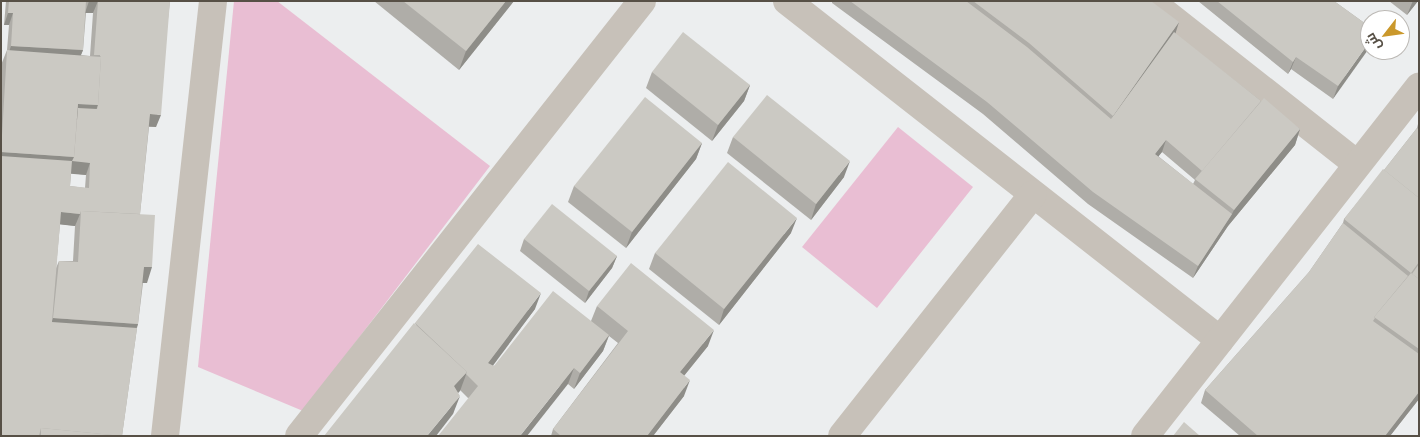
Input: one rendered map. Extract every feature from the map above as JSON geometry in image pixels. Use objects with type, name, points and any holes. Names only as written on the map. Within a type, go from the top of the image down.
[{"type":"street","points":[[165,436],[213,1]]},
{"type":"street","points":[[299,436],[642,1]]},
{"type":"street","points":[[787,1],[1220,340]]},
{"type":"street","points":[[1150,1],[1357,164]]},
{"type":"street","points":[[1145,436],[1419,86]]},
{"type":"street","points":[[842,436],[1033,194]]},
{"type":"shaded area","points":[[234,1],[277,1],[490,166],[303,411],[198,367]]},
{"type":"shaded area","points":[[898,127],[973,187],[877,308],[802,247]]},
{"type":"building","points":[[9,1],[86,1],[83,50],[11,46],[13,13],[8,13]]},
{"type":"building","points":[[98,1],[170,1],[161,115],[150,114],[140,214],[81,211],[80,214],[61,212],[52,322],[137,328],[122,436],[41,428],[39,436],[1,436],[1,156],[72,161],[74,157],[78,108],[97,109],[98,105],[101,57],[100,55],[94,55]],"holes":[[[72,161],[90,163],[89,188],[70,186]]]},
{"type":"building","points":[[403,1],[506,1],[466,51]]},
{"type":"building","points":[[850,1],[966,1],[1027,47],[1111,119],[1174,32],[1261,101],[1202,171],[1166,140],[1155,154],[1232,214],[1198,266],[1093,192],[987,102]]},
{"type":"building","points":[[973,1],[1151,1],[1179,22],[1113,116],[1029,43]]},
{"type":"building","points":[[1217,1],[1334,1],[1360,20],[1360,55],[1338,86],[1296,57],[1293,62]]},
{"type":"building","points":[[683,32],[750,85],[718,125],[652,72]]},
{"type":"building","points":[[7,50],[101,57],[98,105],[78,104],[74,157],[1,152]]},
{"type":"building","points":[[767,95],[850,161],[816,204],[733,137]]},
{"type":"building","points":[[645,97],[702,143],[632,232],[574,186]]},
{"type":"building","points":[[1264,98],[1300,129],[1234,210],[1195,179]]},
{"type":"building","points":[[1417,128],[1419,130],[1419,198],[1384,170]]},
{"type":"building","points":[[728,162],[797,218],[724,309],[655,253]]},
{"type":"building","points":[[1383,169],[1419,198],[1419,262],[1411,273],[1344,219]]},
{"type":"building","points":[[552,204],[617,256],[589,291],[524,239]]},
{"type":"building","points":[[81,211],[155,215],[152,267],[144,267],[138,324],[53,318],[59,261],[78,262]]},
{"type":"building","points":[[1343,223],[1408,276],[1374,317],[1373,321],[1419,354],[1419,392],[1385,436],[1258,436],[1205,390],[1309,272]]},
{"type":"building","points":[[478,244],[541,293],[488,363],[494,366],[553,291],[609,335],[580,373],[574,368],[520,436],[438,436],[478,386],[466,374],[467,372],[415,323]]},
{"type":"building","points":[[631,263],[714,330],[680,372],[690,380],[647,436],[561,436],[553,429],[628,331],[597,306]]},
{"type":"building","points":[[1419,264],[1419,279],[1412,274]]},
{"type":"building","points":[[1411,273],[1419,279],[1419,349],[1374,317]]},
{"type":"building","points":[[414,323],[467,372],[454,386],[460,396],[427,436],[324,436]]},
{"type":"building","points":[[1184,422],[1200,436],[1173,436]]},
{"type":"building","points":[[41,428],[123,436],[41,436]]}]
